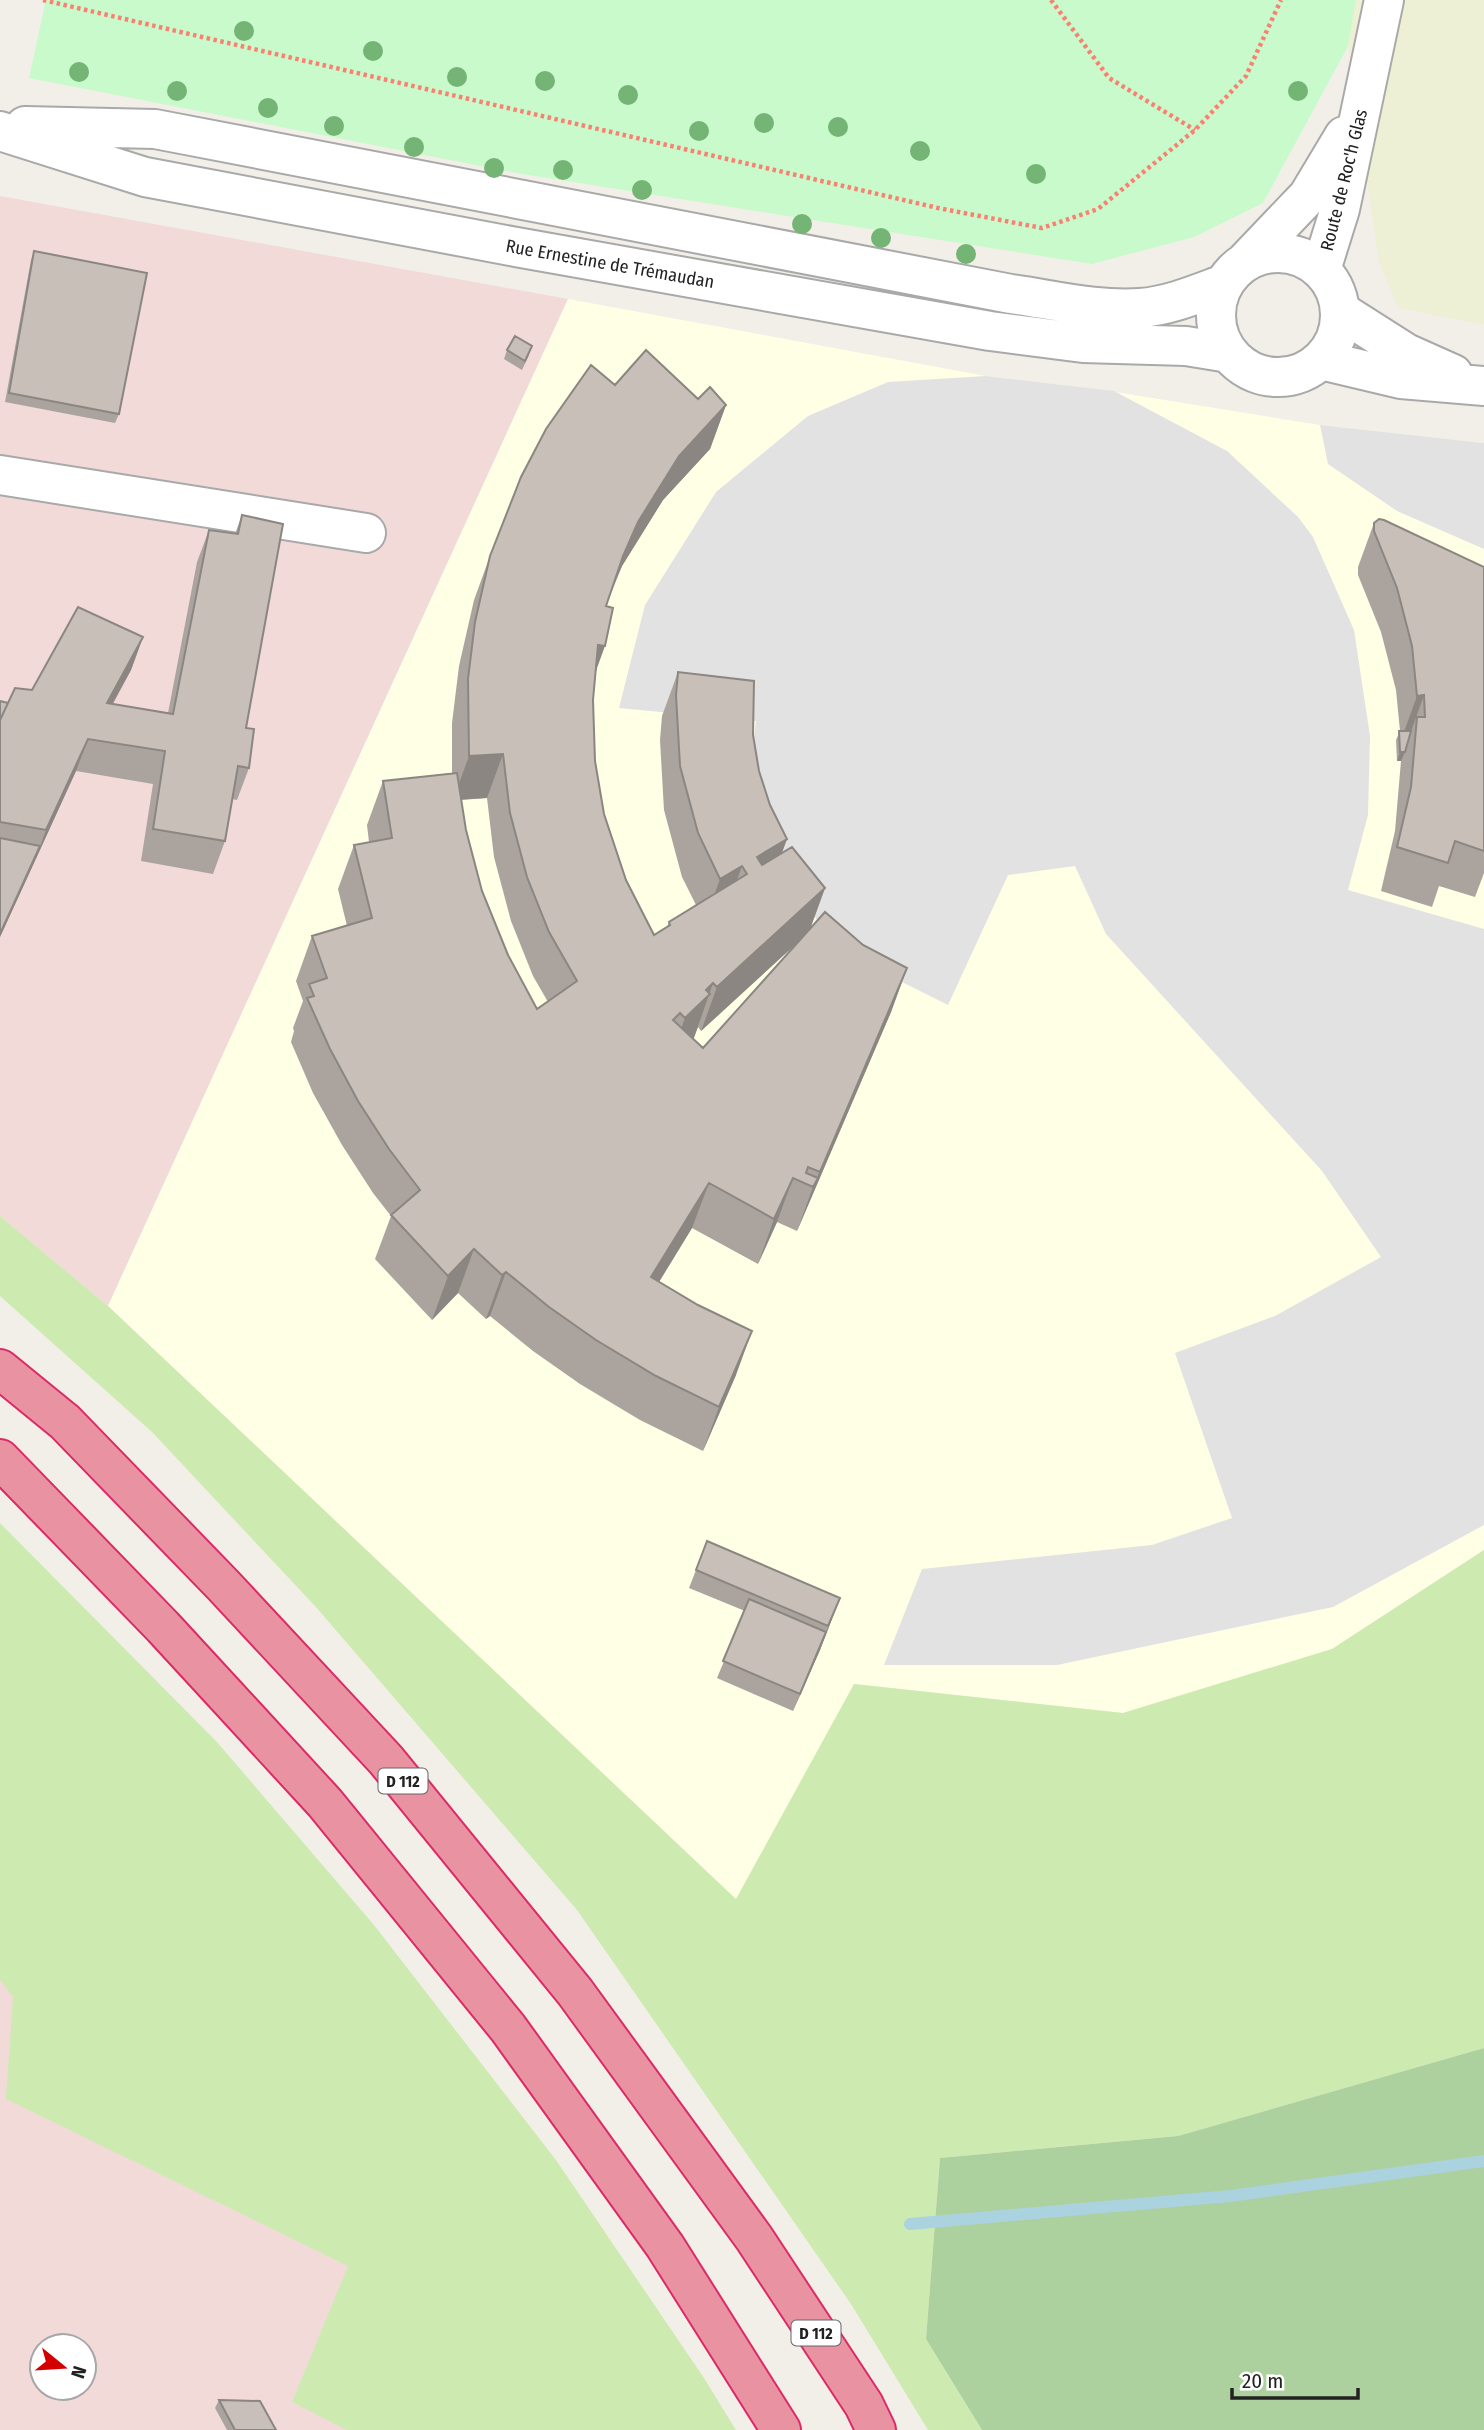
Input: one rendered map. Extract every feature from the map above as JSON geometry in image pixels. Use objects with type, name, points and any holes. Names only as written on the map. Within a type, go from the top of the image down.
[{"type":"highway","points":[[0,1360],[65,1422]]},
{"type":"highway","name":"D 112","points":[[0,1369],[65,1422],[223,1585],[386,1760],[575,1992],[754,2238],[864,2405],[876,2430]]},
{"type":"highway","points":[[0,1459],[163,1627],[326,1803],[508,2028],[665,2246],[781,2430]]},
{"type":"street","name":"Route de Roc'h Glas","points":[[1321,271],[1340,209],[1384,0]]},
{"type":"street","name":"Route de Roc'h Glas","points":[[1234,273],[1308,196],[1340,145],[1366,90]]},
{"type":"street","name":"Rue Ernestine de Trémaudan","points":[[0,128],[155,129],[1011,294],[1105,307],[1142,308],[1179,300],[1234,273]]},
{"type":"street","name":"Rue Ernestine de Trémaudan","points":[[0,128],[145,177],[529,250],[990,331],[1083,344],[1186,346],[1229,354]]},
{"type":"street","points":[[1271,253],[1298,256],[1321,271],[1334,289],[1340,311],[1336,337],[1321,360],[1295,376],[1277,378],[1242,366],[1229,354],[1218,332],[1216,307],[1234,273],[1271,253]]},
{"type":"street","points":[[1340,311],[1406,353],[1481,385]]},
{"type":"street","points":[[1321,360],[1401,379],[1481,385]]},
{"type":"street","points":[[0,475],[366,533]]},
{"type":"path","points":[[43,0],[924,205],[1042,228],[1098,209],[1195,130],[1246,76],[1281,0]]},
{"type":"path","points":[[1051,0],[1109,78],[1195,130]]},
{"type":"shaded area","points":[[1356,0],[1484,0],[1484,325],[1398,308],[1379,263],[1348,46]]},
{"type":"shaded area","points":[[0,196],[568,299],[108,1306],[0,1216]]},
{"type":"shaded area","points":[[568,299],[986,376],[1103,390],[1320,425],[1484,443],[1484,1550],[1332,1649],[1123,1713],[855,1684],[736,1900],[108,1306]]},
{"type":"shaded area","points":[[986,376],[1114,391],[1227,451],[1298,517],[1313,537],[1354,630],[1370,736],[1368,815],[1348,890],[1484,929],[1484,1525],[1333,1607],[1057,1665],[884,1665],[922,1569],[1152,1545],[1232,1518],[1175,1353],[1275,1316],[1381,1257],[1322,1171],[1106,934],[1075,866],[1008,875],[948,1005],[868,965],[828,935],[798,894],[770,838],[752,752],[756,721],[619,708],[645,605],[716,492],[808,416],[888,382]]},
{"type":"shaded area","points":[[1320,425],[1484,443],[1484,549],[1397,511],[1328,464]]},
{"type":"shaded area","points":[[0,1975],[360,2261],[444,2430],[0,2430]]},
{"type":"green space","points":[[46,0],[1356,0],[1348,46],[1263,203],[1194,237],[1092,264],[522,174],[29,78]]},
{"type":"green space","points":[[0,1216],[108,1306],[736,1899],[854,1684],[1123,1713],[1332,1649],[1484,1550],[1484,2048],[1178,2136],[940,2158],[926,2339],[982,2430],[928,2430],[851,2304],[577,1910],[315,1606],[152,1432],[0,1296]]},
{"type":"green space","points":[[0,1523],[217,1742],[374,1925],[556,2160],[704,2378],[736,2430],[347,2430],[292,2402],[348,2266],[6,2099],[13,1997],[0,1980]]},
{"type":"green space","points":[[1484,2048],[1484,2430],[982,2430],[926,2339],[940,2158],[1178,2136]]},
{"type":"building","points":[[34,251],[147,273],[119,414],[9,393]]},
{"type":"building","points":[[515,336],[532,346],[525,361],[507,350]]},
{"type":"building","points":[[646,350],[698,399],[710,387],[726,405],[679,456],[638,522],[606,606],[613,608],[605,646],[598,645],[593,700],[595,761],[604,814],[626,880],[654,935],[670,925],[669,922],[747,874],[742,866],[720,879],[698,833],[680,766],[676,695],[678,672],[754,681],[753,735],[759,771],[770,805],[787,839],[757,857],[762,865],[792,847],[825,888],[717,987],[713,983],[706,990],[710,994],[685,1018],[680,1013],[673,1020],[703,1048],[825,912],[863,945],[907,968],[820,1172],[808,1167],[806,1173],[818,1178],[813,1187],[793,1178],[774,1219],[709,1183],[651,1277],[698,1305],[752,1331],[719,1407],[656,1376],[596,1340],[506,1272],[502,1275],[474,1249],[448,1276],[391,1215],[420,1190],[358,1101],[307,998],[314,996],[309,984],[327,978],[312,936],[372,918],[354,845],[392,838],[383,781],[457,773],[466,830],[482,891],[508,955],[537,1009],[577,981],[549,932],[527,877],[510,813],[503,754],[469,756],[468,679],[475,622],[490,556],[521,477],[546,429],[591,365],[615,385]]},
{"type":"building","points":[[242,515],[283,524],[246,728],[254,729],[249,768],[238,766],[225,841],[153,829],[165,751],[88,739],[46,830],[0,822],[0,720],[15,688],[32,690],[78,607],[143,637],[107,703],[173,714],[209,530],[238,534]]},
{"type":"building","points":[[1379,519],[1484,567],[1484,851],[1455,841],[1448,863],[1397,847],[1411,787],[1417,717],[1425,717],[1424,695],[1417,696],[1412,646],[1397,588],[1374,531],[1374,523]]},
{"type":"building","points":[[0,701],[8,703],[0,720]]},
{"type":"building","points":[[1399,731],[1411,731],[1405,752],[1400,752]]},
{"type":"building","points":[[0,838],[40,846],[0,934]]},
{"type":"building","points":[[707,1541],[840,1598],[828,1626],[696,1570]]},
{"type":"building","points":[[749,1599],[826,1632],[800,1694],[723,1661]]},
{"type":"building","points":[[219,2400],[260,2401],[276,2430],[235,2430]]},
{"type":"waterway","points":[[910,2224],[1230,2196],[1484,2161]]}]
